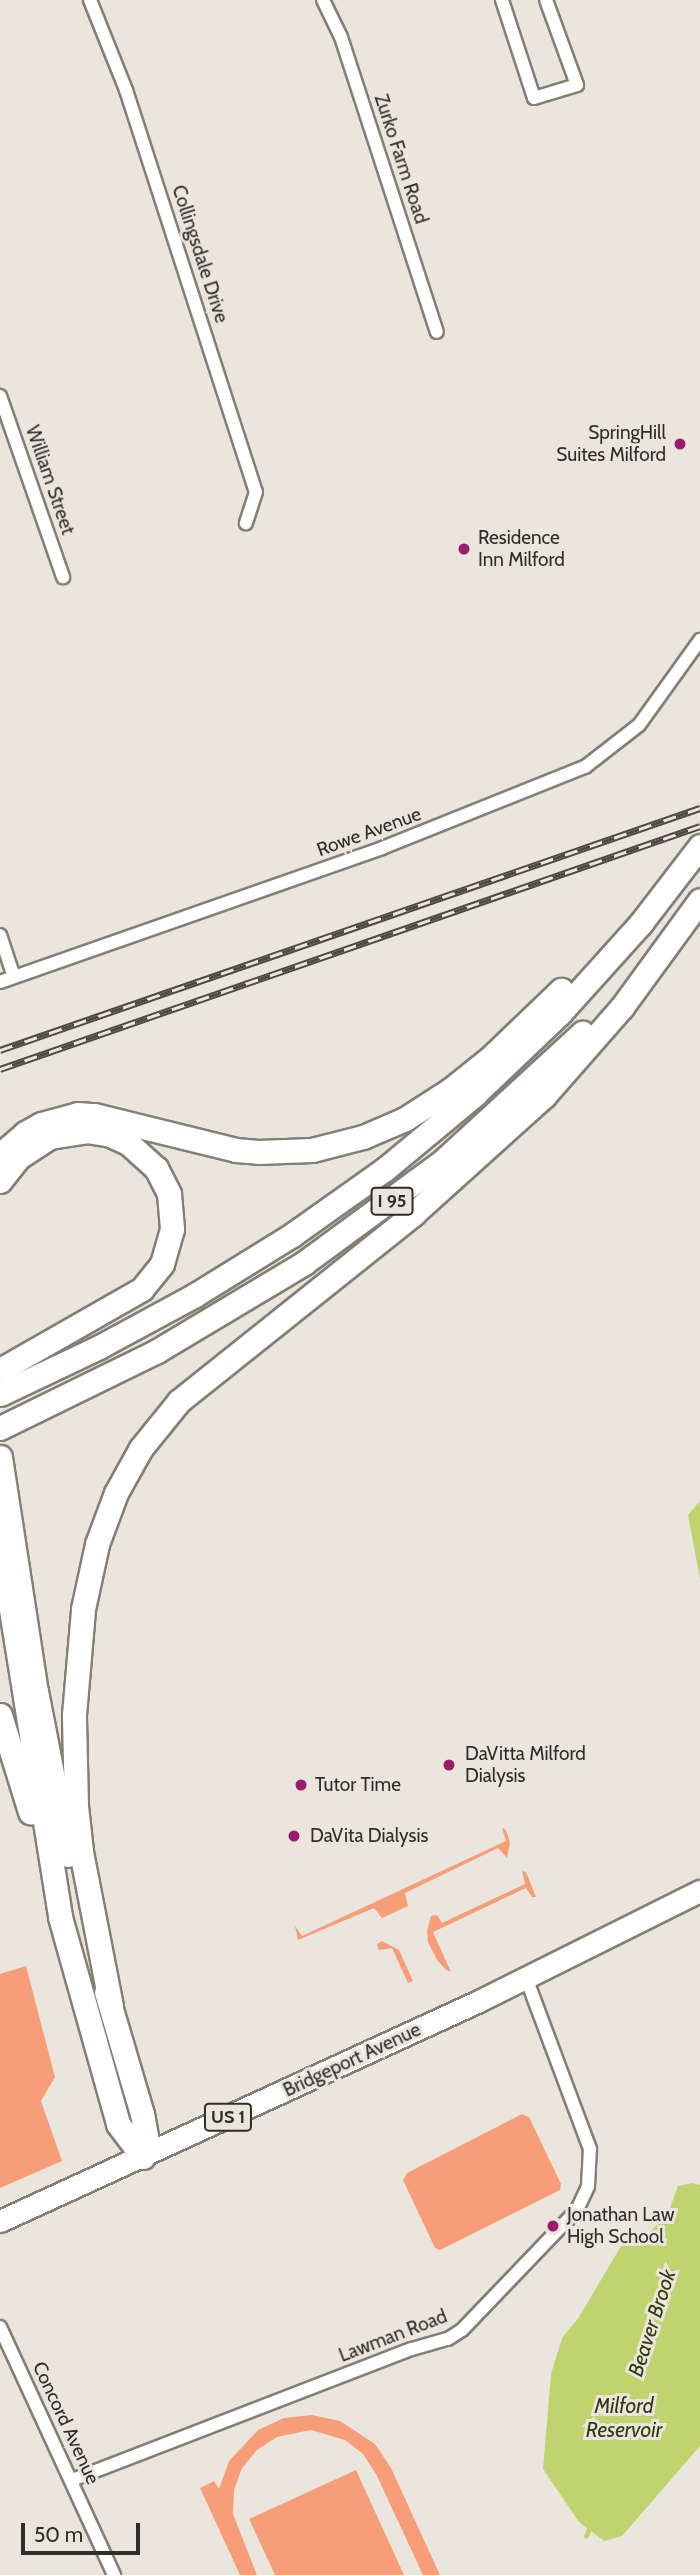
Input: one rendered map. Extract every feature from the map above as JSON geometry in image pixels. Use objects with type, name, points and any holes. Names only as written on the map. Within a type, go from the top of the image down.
[{"type":"highway","name":"I 95","points":[[8,1391],[99,1346],[243,1266],[385,1169],[474,1095],[551,1022],[598,972],[700,846]]},
{"type":"highway","points":[[0,1155],[25,1133],[41,1124],[78,1114],[94,1115],[236,1150],[258,1152],[312,1150],[363,1137],[405,1119],[489,1059],[670,886]]},
{"type":"highway","name":"I 95","points":[[10,1423],[107,1377],[214,1318],[304,1263],[400,1196],[490,1121],[574,1042],[700,899]]},
{"type":"highway","points":[[111,2006],[81,1851],[76,1806],[74,1715],[83,1609],[97,1544],[117,1493],[141,1448],[180,1401],[413,1214],[544,1096],[622,1007],[700,899]]},
{"type":"highway","points":[[0,1181],[19,1157],[50,1137],[86,1131],[110,1135],[128,1143],[156,1168],[169,1194],[172,1211],[172,1229],[162,1264],[142,1289],[6,1367]]},
{"type":"highway","points":[[0,1457],[36,1691],[74,1883],[88,1941],[111,2006],[142,2114],[146,2136],[143,2157]]},
{"type":"highway","points":[[0,1541],[60,1917]]},
{"type":"highway","points":[[0,1715],[15,1756],[118,2124],[143,2157]]},
{"type":"main road","name":"Bridgeport Avenue","points":[[0,2221],[526,1978],[700,1891]]},
{"type":"street","name":"Collingsdale Drive","points":[[90,0],[127,90],[256,492],[246,523]]},
{"type":"street","name":"Zurko Farm Road","points":[[323,0],[341,37],[437,332]]},
{"type":"street","points":[[502,0],[534,98],[576,85],[546,0]]},
{"type":"street","name":"William Street","points":[[0,396],[63,577]]},
{"type":"street","name":"Rowe Avenue","points":[[0,982],[382,848],[585,767],[639,725],[700,640]]},
{"type":"street","points":[[0,935],[14,977]]},
{"type":"street","name":"Lawman Road","points":[[72,2480],[372,2364],[448,2339],[462,2330],[577,2210],[587,2186],[590,2149],[526,1978]]},
{"type":"street","name":"Concord Avenue","points":[[0,2327],[114,2575]]},
{"type":"shaded area","points":[[502,1828],[506,1830],[510,1843],[507,1858],[498,1848],[405,1893],[408,1906],[382,1918],[374,1908],[298,1940],[295,1926],[302,1936],[506,1841]]},
{"type":"shaded area","points":[[522,1871],[526,1872],[536,1897],[532,1897],[526,1888],[433,1932],[451,1972],[446,1970],[437,1960],[428,1942],[427,1931],[431,1916],[437,1915],[442,1923],[525,1884]]},
{"type":"shaded area","points":[[382,1941],[399,1950],[413,1981],[408,1983],[392,1948],[379,1950],[377,1944]]},
{"type":"shaded area","points":[[26,1966],[55,2077],[41,2101],[62,2161],[0,2188],[0,1974]]},
{"type":"shaded area","points":[[522,2114],[529,2117],[561,2184],[560,2190],[440,2250],[435,2248],[403,2180],[407,2173]]},
{"type":"shaded area","points":[[312,2415],[340,2421],[375,2444],[391,2468],[440,2575],[423,2575],[376,2474],[363,2454],[345,2440],[311,2430],[277,2437],[257,2450],[242,2468],[234,2490],[233,2514],[257,2575],[240,2575],[200,2488],[214,2481],[219,2489],[229,2461],[258,2430],[284,2418]]},
{"type":"shaded area","points":[[356,2470],[404,2575],[275,2575],[249,2519]]},
{"type":"water","points":[[700,1501],[700,1579],[688,1515]]},
{"type":"water","name":"Milford Reservoir","points":[[692,2183],[700,2185],[700,2446],[622,2536],[604,2541],[579,2522],[543,2469],[551,2374],[562,2338],[579,2317],[627,2236],[647,2234],[667,2216],[678,2186]]},
{"type":"waterway","name":"Beaver Brook","points":[[586,2536],[590,2526]]},
{"type":"railway","points":[[0,1050],[700,808]]},
{"type":"railway","points":[[0,1069],[700,826]]},
{"type":"place","name":"SpringHill Suites Milford","points":[[680,444]]},
{"type":"place","name":"Residence Inn Milford","points":[[464,549]]},
{"type":"place","name":"DaVitta Milford Dialysis","points":[[449,1765]]},
{"type":"place","name":"Tutor Time","points":[[301,1785]]},
{"type":"place","name":"DaVita Dialysis","points":[[294,1836]]},
{"type":"place","name":"Jonathan Law High School","points":[[553,2226]]}]
